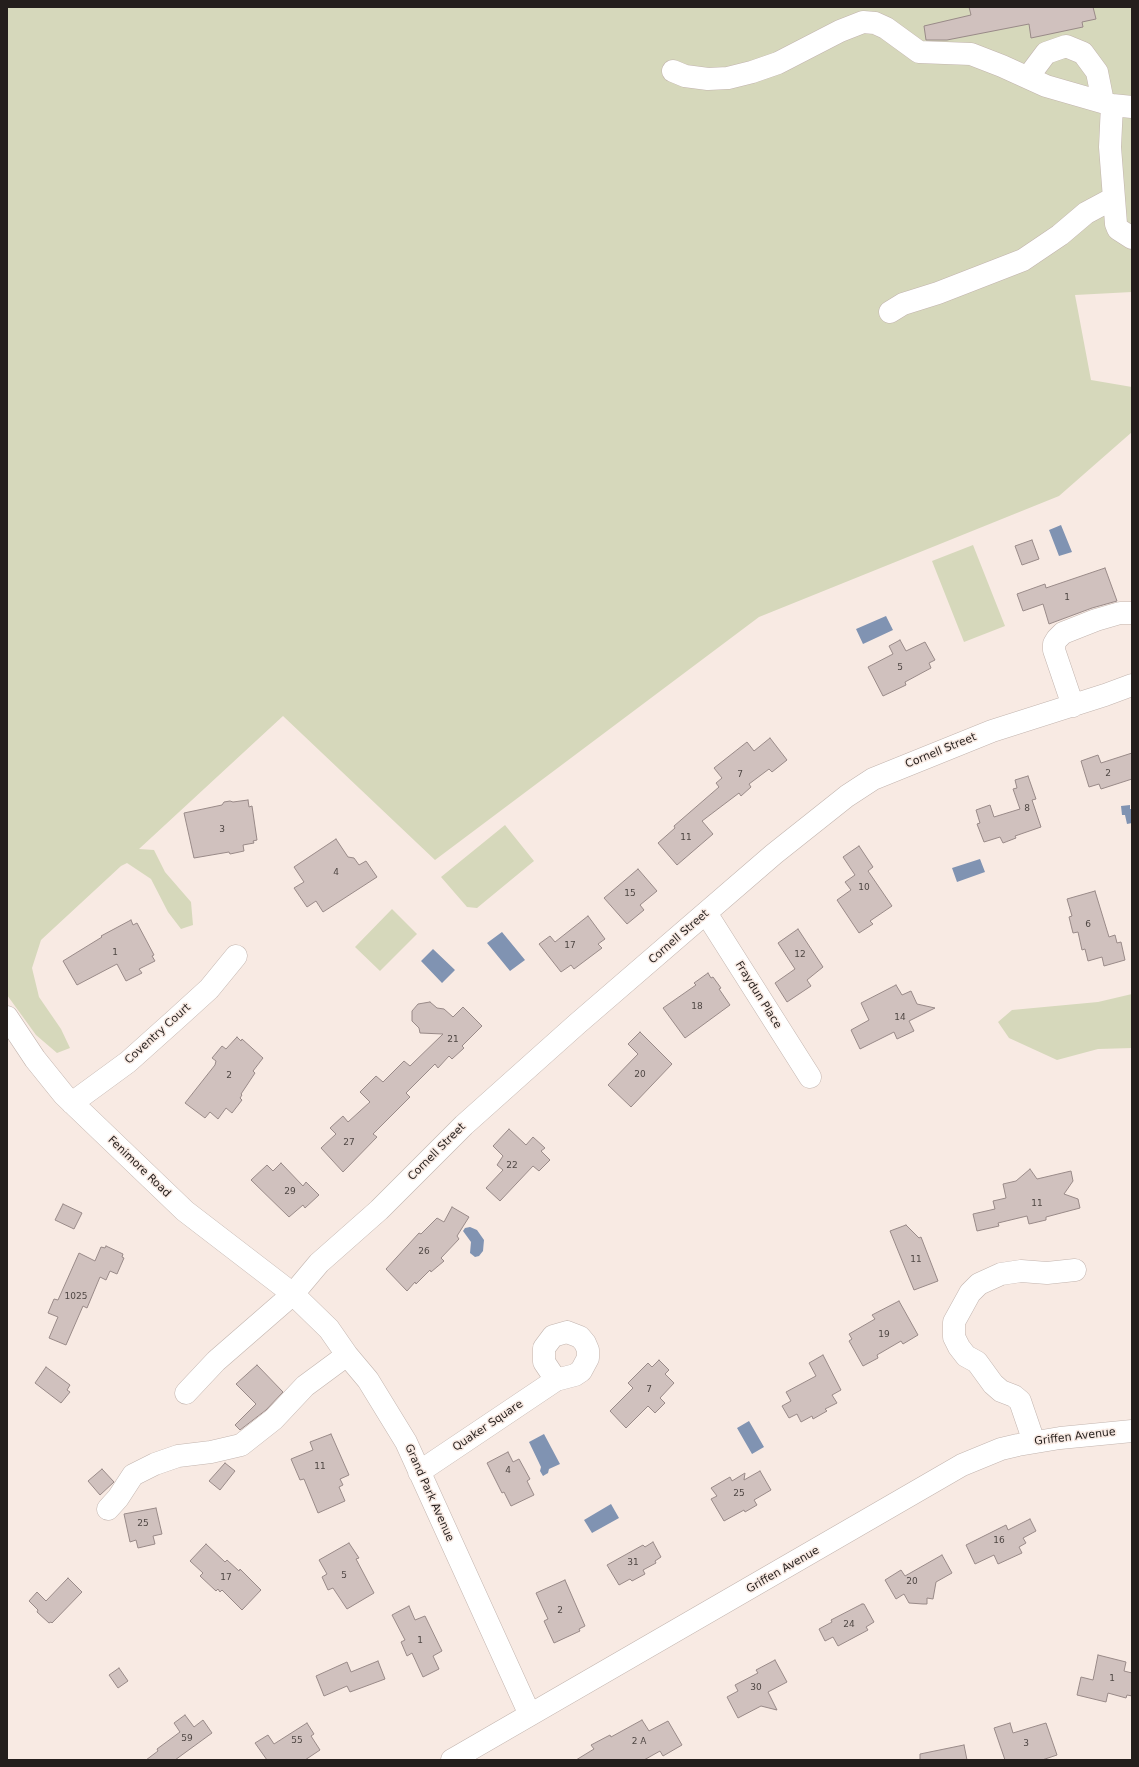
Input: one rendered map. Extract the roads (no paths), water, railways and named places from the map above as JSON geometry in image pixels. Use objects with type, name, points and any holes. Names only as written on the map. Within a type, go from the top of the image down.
[{"type":"street","points":[[673,71],[685,76],[708,79],[728,78],[752,72],[778,63],[840,31],[863,22],[875,23],[886,28],[919,52],[971,54],[1028,77],[1046,86],[1116,104]]},
{"type":"street","points":[[1028,77],[1046,53],[1066,46],[1083,53],[1096,72],[1116,104],[1110,147],[1116,224],[1118,229],[1132,238]]},
{"type":"street","points":[[890,312],[903,304],[938,293],[1023,260],[1060,235],[1086,213],[1114,198]]},
{"type":"street","points":[[1073,706],[1054,650],[1054,644],[1057,639],[1063,634],[1096,620],[1120,613],[1132,613]]},
{"type":"street","name":"Cornell Street","points":[[186,1394],[216,1361],[293,1294],[319,1263],[379,1210],[464,1125],[774,854],[847,796],[873,779],[992,731],[1073,706],[1132,685]]},
{"type":"street","name":"Fraydun Place","points":[[706,913],[810,1077]]},
{"type":"street","name":"Coventry Court","points":[[72,1103],[128,1062],[165,1029],[209,989],[236,956]]},
{"type":"street","name":"Fenimore Road","points":[[7,1017],[35,1059],[72,1103],[185,1211],[293,1294]]},
{"type":"street","points":[[1034,1442],[1020,1401],[1014,1396],[1001,1391],[993,1384],[977,1362],[966,1356],[954,1337],[954,1322],[970,1293],[979,1284],[1001,1274],[1021,1271],[1047,1273],[1075,1270]]},
{"type":"street","name":"Grand Park Avenue","points":[[293,1294],[329,1329],[347,1355],[368,1380],[406,1442],[530,1715]]},
{"type":"street","points":[[108,1508],[118,1498],[133,1475],[155,1464],[178,1456],[211,1452],[241,1444],[274,1419],[305,1386],[347,1355]]},
{"type":"street","name":"Quaker Square","points":[[419,1472],[556,1380]]},
{"type":"street","name":"Griffen Avenue","points":[[452,1760],[962,1466],[1001,1449],[1034,1442],[1132,1431]]},
{"type":"water","points":[[1061,525],[1072,552],[1059,556],[1049,530]]},
{"type":"water","points":[[886,616],[893,630],[863,644],[856,629]]},
{"type":"water","points":[[1130,805],[1130,809],[1132,809],[1132,823],[1127,824],[1125,815],[1122,815],[1121,806]]},
{"type":"water","points":[[980,859],[985,872],[957,882],[952,868]]},
{"type":"water","points":[[502,932],[525,960],[510,971],[487,943]]},
{"type":"water","points":[[433,949],[455,970],[442,983],[421,961]]},
{"type":"water","points":[[470,1227],[477,1230],[484,1240],[483,1251],[479,1256],[475,1257],[470,1253],[471,1242],[463,1231],[465,1228]]},
{"type":"water","points":[[749,1421],[764,1447],[752,1454],[737,1428]]},
{"type":"water","points":[[544,1434],[560,1464],[549,1469],[548,1473],[543,1476],[540,1471],[541,1467],[529,1442]]},
{"type":"water","points":[[611,1504],[619,1518],[592,1533],[584,1520]]}]
